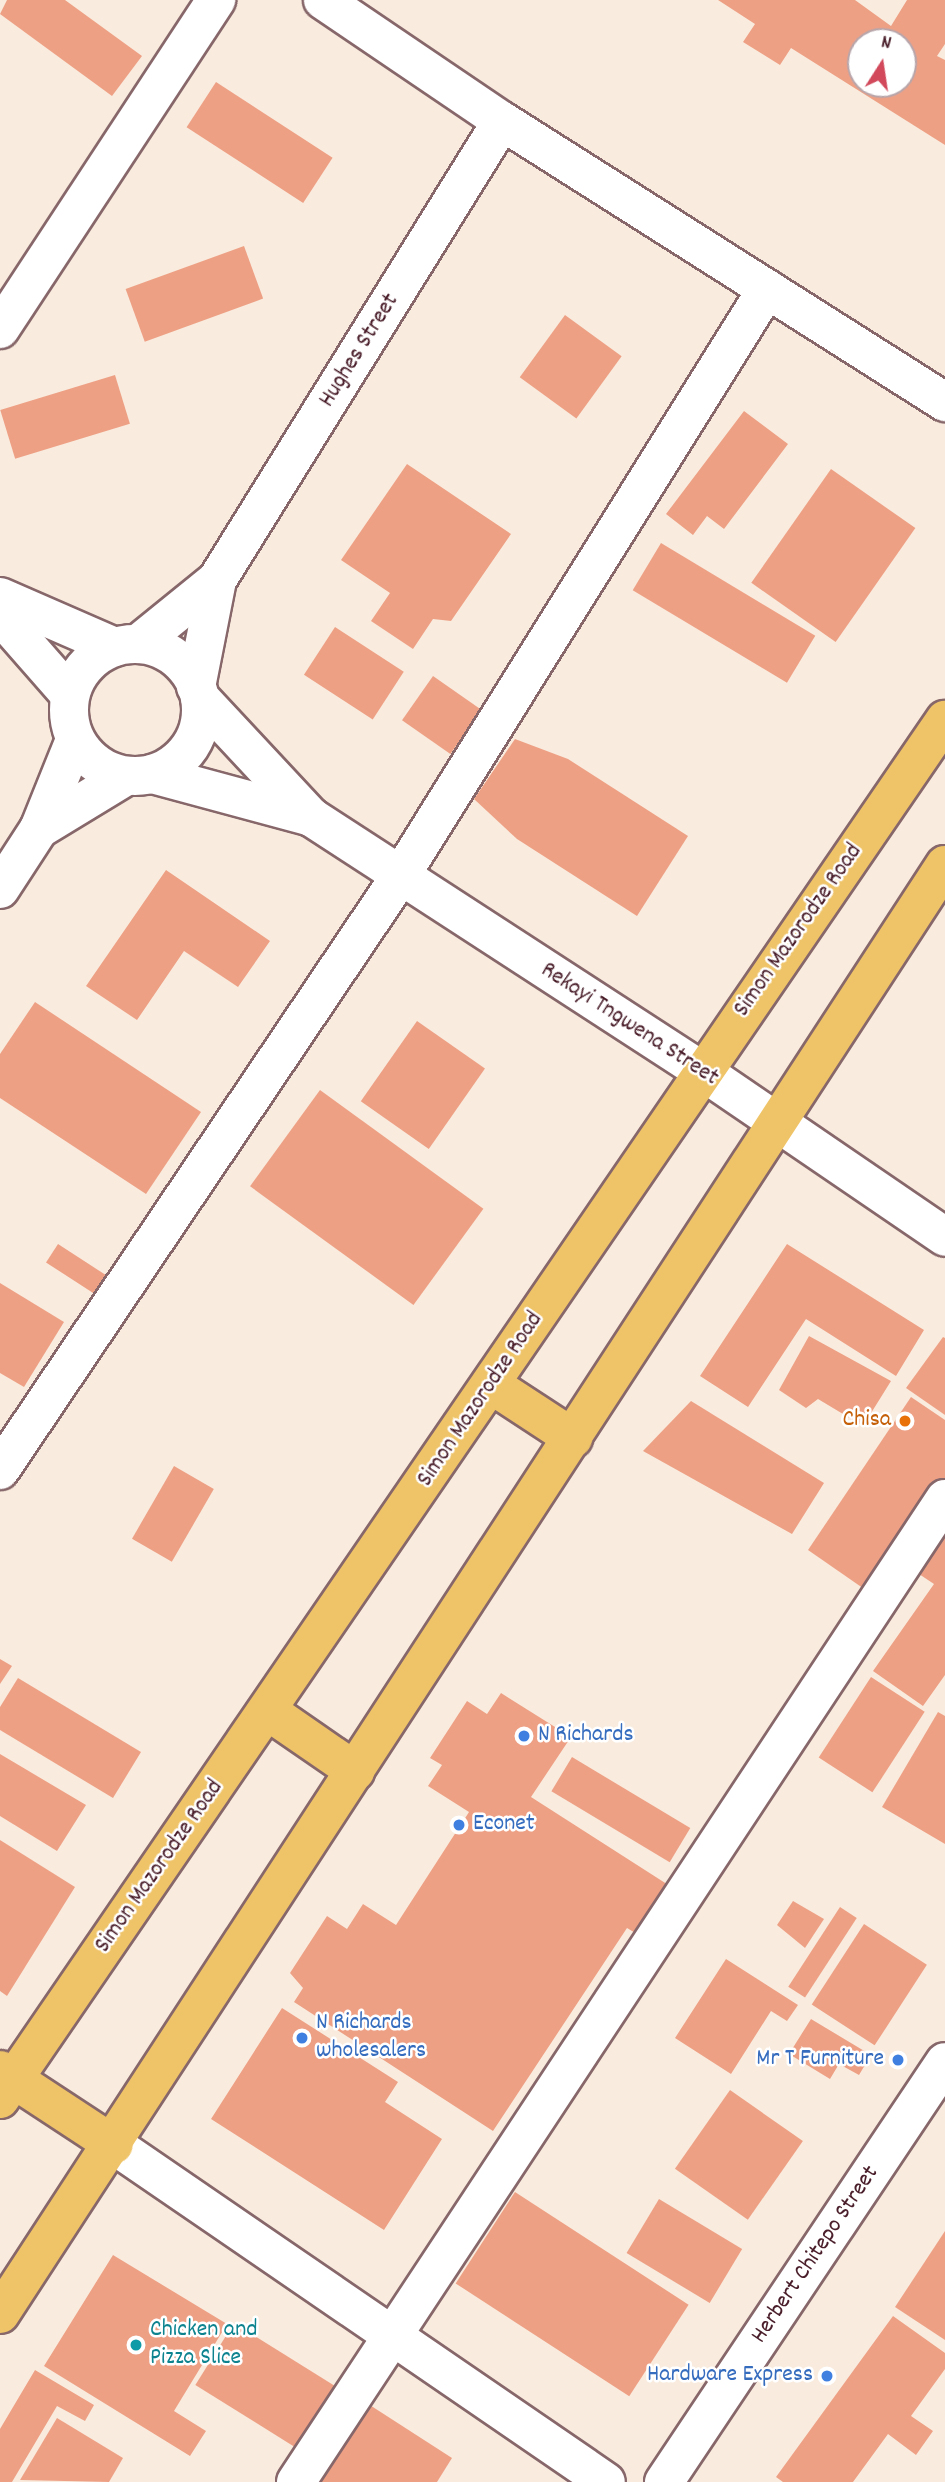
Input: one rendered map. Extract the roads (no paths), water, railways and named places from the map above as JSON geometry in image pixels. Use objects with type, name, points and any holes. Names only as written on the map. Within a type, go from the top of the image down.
[{"type":"highway","name":"Simon Mazorodze Road","points":[[3,2078],[268,1711],[492,1385],[702,1071],[945,720]]},
{"type":"highway","points":[[0,2314],[114,2145],[355,1771],[778,1127],[945,865]]},
{"type":"highway","points":[[492,1385],[573,1438]]},
{"type":"highway","points":[[268,1711],[355,1771]]},
{"type":"highway","points":[[3,2078],[114,2145]]},
{"type":"street","points":[[0,329],[216,0]]},
{"type":"street","points":[[323,0],[502,121],[945,402]]},
{"type":"street","name":"Hughes Street","points":[[217,580],[502,121]]},
{"type":"street","points":[[0,1470],[401,875],[767,289]]},
{"type":"street","points":[[217,580],[127,645],[95,657],[79,674],[70,695],[68,718],[75,740],[89,758],[106,770],[139,775],[311,817]]},
{"type":"street","points":[[39,829],[139,775],[183,755],[195,738],[198,692],[217,580]]},
{"type":"street","points":[[0,597],[127,645],[160,649],[180,661],[198,692],[311,817]]},
{"type":"street","points":[[0,615],[70,695]]},
{"type":"street","points":[[0,889],[39,829],[75,740]]},
{"type":"street","name":"Rekayi Tngwena Street","points":[[311,817],[702,1071],[778,1127],[945,1237]]},
{"type":"street","points":[[296,2482],[945,1499]]},
{"type":"street","name":"Herbert Chitepo Street","points":[[664,2482],[945,2062]]},
{"type":"street","points":[[114,2145],[606,2482]]},
{"type":"place","name":"Chisa","points":[[905,1421]]},
{"type":"place","name":"N Richards","points":[[524,1736]]},
{"type":"place","name":"Econet","points":[[459,1825]]},
{"type":"place","name":"N Richards wholesalers","points":[[302,2038]]},
{"type":"place","name":"Mr T Furniture","points":[[898,2060]]},
{"type":"place","name":"Chicken and Pizza Slice","points":[[136,2345]]},
{"type":"place","name":"Hardware Express","points":[[827,2376]]}]
